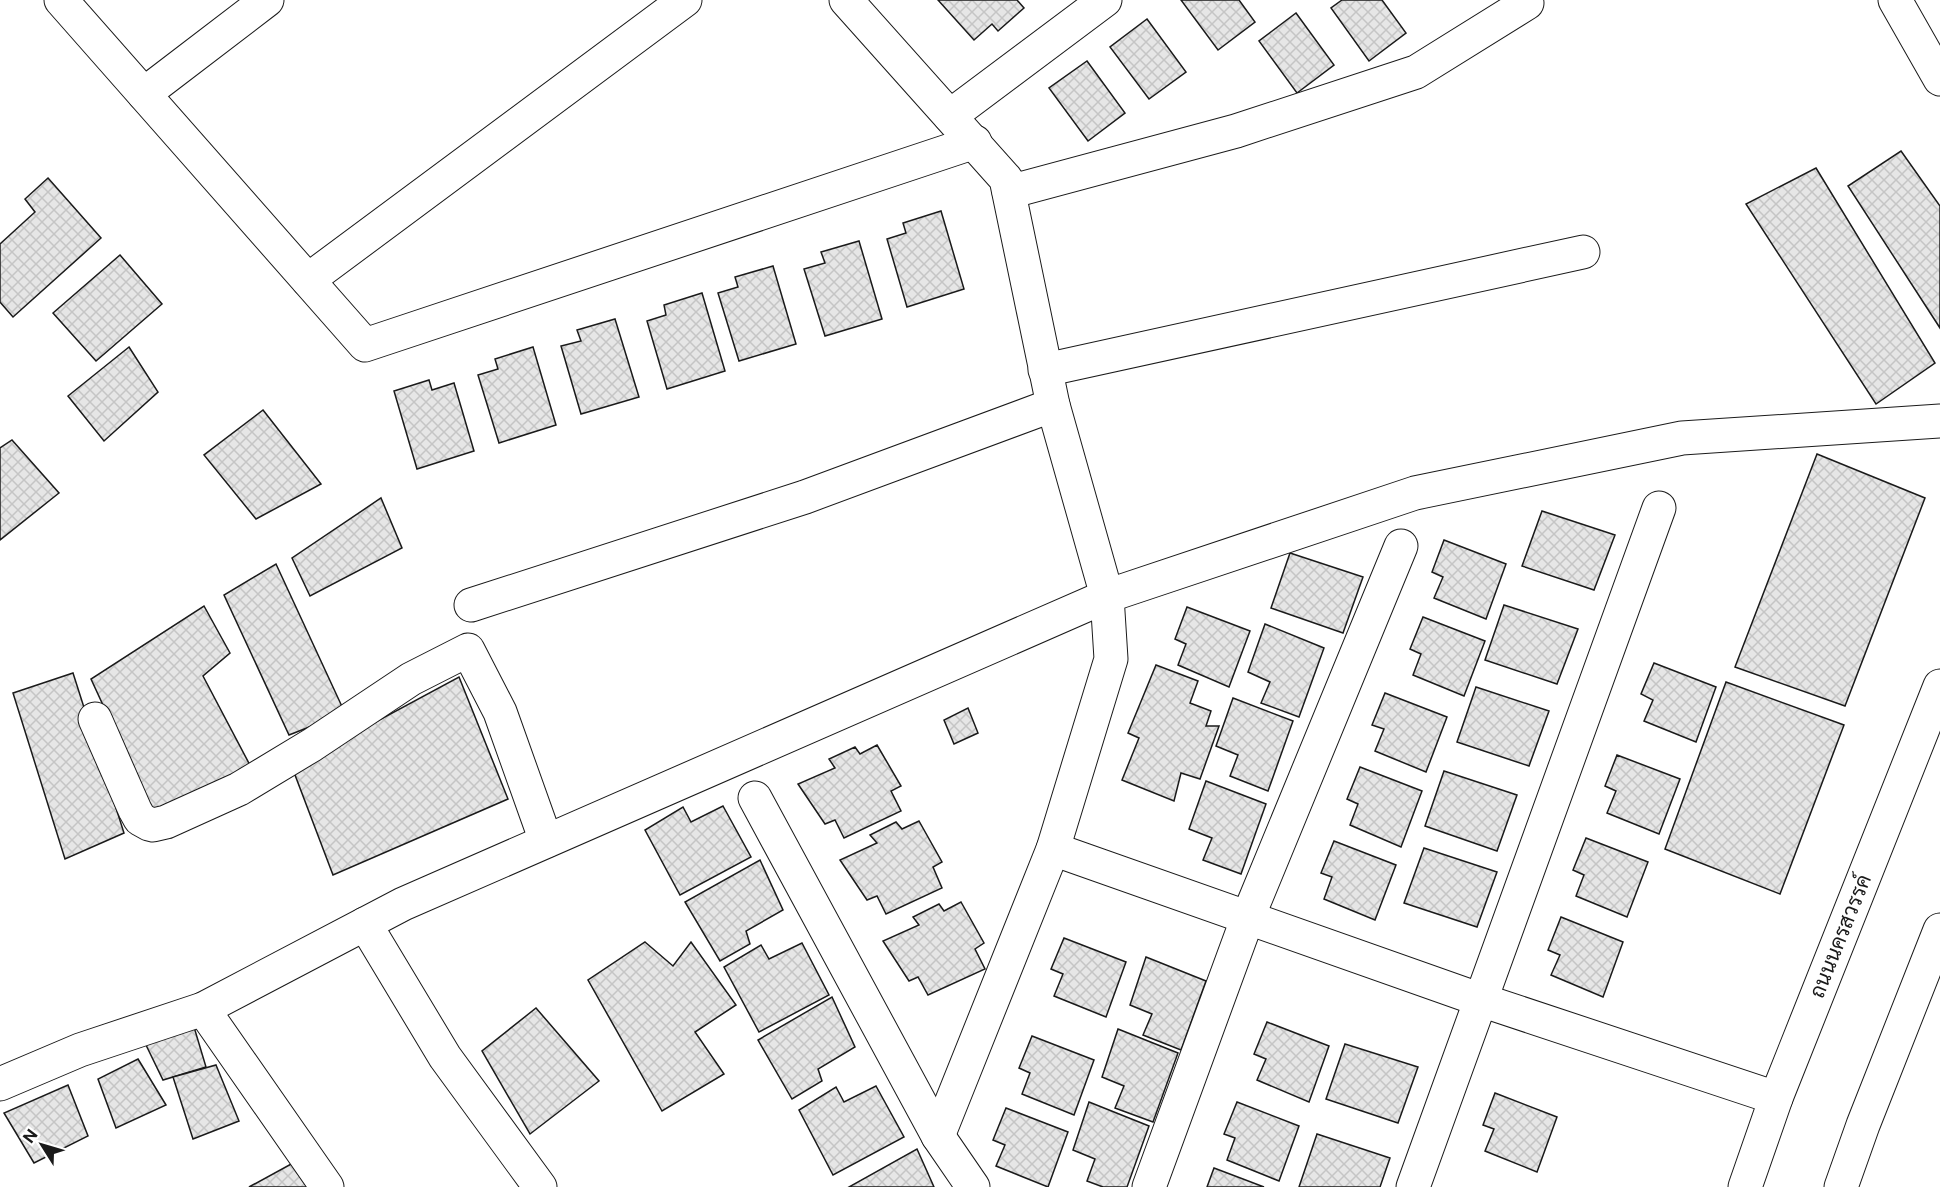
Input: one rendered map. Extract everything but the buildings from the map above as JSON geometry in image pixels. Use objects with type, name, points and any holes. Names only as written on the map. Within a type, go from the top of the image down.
[{"type":"street","points":[[61,0],[365,345],[975,142]]},
{"type":"street","points":[[144,94],[267,0]]},
{"type":"street","points":[[308,280],[685,0]]},
{"type":"street","points":[[846,0],[1006,179],[1053,405],[1107,596],[1111,659],[1053,849],[938,1136]]},
{"type":"street","points":[[950,116],[1105,0]]},
{"type":"street","points":[[1895,0],[1940,79]]},
{"type":"street","points":[[1009,192],[1236,131],[1416,72],[1527,3]]},
{"type":"street","points":[[1045,370],[1583,252]]},
{"type":"street","points":[[471,605],[805,497],[1053,405]]},
{"type":"street","points":[[0,1084],[80,1050],[203,1009],[404,904],[1107,596],[1415,494],[1682,438],[1940,421]]},
{"type":"street","points":[[1413,1187],[1659,508]]},
{"type":"street","points":[[1149,1187],[1248,918],[1401,546]]},
{"type":"street","points":[[95,719],[135,810],[140,819],[153,825],[166,822],[239,789],[312,745],[411,679],[468,650],[500,712],[546,841]]},
{"type":"street","name":"ถนนนครสวรรค์","points":[[1745,1187],[1776,1098],[1940,686]]},
{"type":"street","points":[[755,798],[938,1136],[973,1187]]},
{"type":"street","points":[[1053,849],[1481,1000],[1776,1098]]},
{"type":"street","points":[[365,924],[445,1057],[540,1187]]},
{"type":"street","points":[[1841,1187],[1940,930]]},
{"type":"street","points":[[203,1009],[327,1187]]}]
